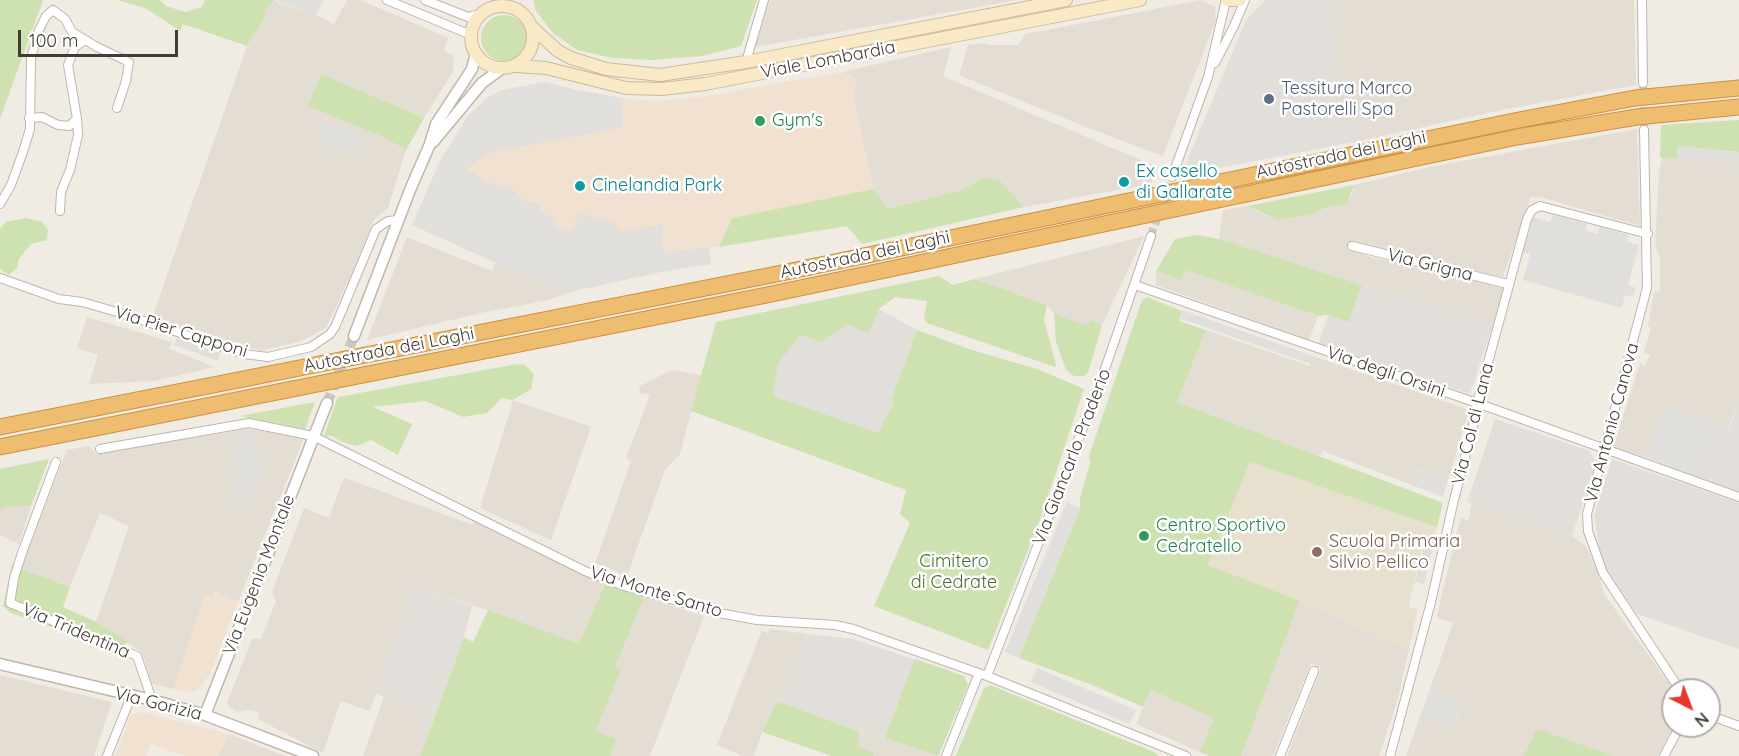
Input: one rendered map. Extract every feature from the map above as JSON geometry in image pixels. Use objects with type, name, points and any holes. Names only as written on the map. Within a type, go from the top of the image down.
[{"type":"highway","name":"Autostrada dei Laghi","points":[[0,427],[767,276],[1514,121],[1635,98],[1739,88]]},
{"type":"highway","name":"Autostrada dei Laghi","points":[[0,447],[767,296],[1517,138],[1637,117],[1739,107]]},
{"type":"main road","name":"Viale Lombardia","points":[[532,28],[558,51],[571,58],[606,69],[660,75],[746,62],[1066,0]]},
{"type":"main road","name":"Viale Lombardia","points":[[515,66],[546,68],[626,88],[684,87],[1140,0]]},
{"type":"main road","points":[[1227,0],[1240,0]]},
{"type":"main road","points":[[498,3],[508,6],[518,5],[532,28],[534,39],[531,51],[524,60],[515,66],[501,69],[489,66],[476,53],[471,35],[477,19],[483,13],[498,3]]},
{"type":"street","points":[[387,0],[471,35]]},
{"type":"street","points":[[425,0],[468,17],[483,13]]},
{"type":"street","points":[[746,62],[764,0]]},
{"type":"street","points":[[1172,177],[1208,77],[1227,0]]},
{"type":"street","points":[[1208,77],[1245,0]]},
{"type":"street","points":[[1642,0],[1643,83]]},
{"type":"street","points":[[0,204],[11,185],[24,152],[30,129],[31,58],[39,30],[46,16],[53,10],[65,19],[72,32],[129,62],[126,81],[117,108]]},
{"type":"street","points":[[60,211],[61,192],[70,170],[78,135],[68,65],[75,46],[85,40]]},
{"type":"street","points":[[354,336],[436,124],[472,69],[476,53]]},
{"type":"street","points":[[430,144],[482,83],[501,69]]},
{"type":"street","points":[[29,118],[42,117],[58,125],[69,126],[77,119]]},
{"type":"street","name":"Via Antonio Canova","points":[[1644,130],[1648,234],[1647,288],[1587,514],[1588,531],[1603,573],[1672,678]]},
{"type":"street","name":"Via Col di Lana","points":[[1390,756],[1431,602],[1477,403],[1527,219],[1532,210],[1540,206],[1648,234]]},
{"type":"street","name":"Via Pier Capponi","points":[[0,278],[59,299],[82,302],[117,312],[244,354],[268,357],[311,347],[330,334],[376,229],[388,221],[398,220]]},
{"type":"street","name":"Via Giancarlo Praderio","points":[[946,756],[1047,524],[1151,236]]},
{"type":"street","name":"Via Grigna","points":[[1352,246],[1508,284]]},
{"type":"street","name":"Via degli Orsini","points":[[1135,285],[1477,403],[1739,497]]},
{"type":"street","points":[[314,436],[327,403]]},
{"type":"street","name":"Via Monte Santo","points":[[100,449],[249,423],[314,436],[585,571],[624,586],[719,613],[767,621],[835,625],[853,629],[983,674],[1186,756]]},
{"type":"street","name":"Via Eugenio Montale","points":[[205,715],[314,436]]},
{"type":"street","name":"Via Tridentina","points":[[56,462],[22,553],[14,578],[10,603],[137,656],[152,700]]},
{"type":"street","name":"Via Gorizia","points":[[0,664],[205,715],[313,756]]},
{"type":"street","points":[[1280,756],[1314,671]]},
{"type":"street","points":[[107,756],[131,696]]},
{"type":"street","points":[[1721,719],[1739,726]]},
{"type":"street","points":[[1664,756],[1674,738]]},
{"type":"shaded area","points":[[275,0],[323,0],[316,15]]},
{"type":"shaded area","points":[[347,0],[360,0],[448,38],[444,50],[454,56],[453,72],[424,118],[321,74],[309,106],[381,136],[406,150],[388,208],[374,220],[326,328],[302,341],[261,351],[152,318],[247,46],[264,21],[267,7],[275,1],[316,15],[334,24]]},
{"type":"shaded area","points":[[770,0],[1017,0],[755,47]]},
{"type":"shaded area","points":[[1201,0],[1215,7],[1216,20],[1163,156],[959,75],[968,45],[984,43],[987,45],[1018,45],[1026,34]]},
{"type":"shaded area","name":"Tessitura Marco Pastorelli Spa","points":[[1266,0],[1340,0],[1333,83],[1320,115],[1360,125],[1355,142],[1181,175],[1246,20]]},
{"type":"shaded area","points":[[1340,0],[1634,0],[1636,85],[1501,110],[1355,142],[1360,125],[1319,115],[1333,83]]},
{"type":"shaded area","points":[[951,47],[943,76],[1157,167],[1151,184],[1024,207],[1002,182],[984,177],[962,190],[886,209],[873,189],[853,94],[856,79],[842,72]]},
{"type":"shaded area","points":[[842,72],[856,79],[853,94],[873,189],[732,218],[719,247],[709,247],[711,264],[661,272],[570,292],[510,269],[412,225],[440,161],[467,117],[487,98],[502,90],[546,82],[621,98],[656,101],[700,97]]},
{"type":"shaded area","points":[[546,82],[621,98],[623,127],[489,153],[467,168],[485,182],[512,188],[524,201],[542,204],[539,212],[556,218],[553,226],[571,232],[580,213],[612,222],[622,232],[663,224],[663,253],[709,247],[711,264],[661,272],[570,292],[510,269],[412,225],[440,161],[467,117],[487,98],[502,90]]},
{"type":"shaded area","points":[[315,120],[346,127],[364,137],[352,157],[319,145],[322,128],[313,126]]},
{"type":"shaded area","points":[[1637,129],[1640,226],[1540,197],[1531,197],[1503,277],[1353,250],[1371,257],[1504,287],[1493,325],[1485,323],[1485,320],[1362,285],[1219,239],[1223,210],[1247,206],[1266,216],[1310,214],[1331,206],[1340,206],[1352,194],[1354,185],[1430,167]]},
{"type":"shaded area","points":[[1678,146],[1739,152],[1739,164],[1677,158]]},
{"type":"shaded area","points":[[1739,152],[1739,404],[1737,404],[1729,430],[1718,424],[1666,407],[1646,457],[1613,448],[1640,363],[1644,366],[1650,355],[1644,352],[1651,328],[1648,325],[1654,293],[1660,290],[1660,258],[1655,246],[1659,172],[1662,158]]},
{"type":"shaded area","points":[[1553,215],[1587,224],[1586,230],[1597,234],[1600,227],[1629,235],[1627,242],[1639,245],[1628,285],[1636,288],[1633,297],[1625,295],[1622,308],[1523,280],[1530,254],[1523,252],[1533,217],[1550,222]]},
{"type":"shaded area","points":[[1144,236],[1102,325],[1092,320],[1087,327],[1054,314],[1047,305],[975,279]]},
{"type":"shaded area","points":[[407,237],[492,271],[496,262],[570,292],[549,300],[481,313],[367,340]]},
{"type":"shaded area","points":[[1186,269],[1318,316],[1309,340],[1156,285],[1156,271],[1180,280]]},
{"type":"shaded area","points":[[1362,285],[1486,320],[1485,323],[1493,325],[1470,394],[1319,343],[1328,315],[1352,314]]},
{"type":"shaded area","points":[[879,309],[917,330],[891,400],[894,402],[878,434],[773,396],[778,364],[800,335],[821,342],[848,324]]},
{"type":"shaded area","points":[[1182,310],[1313,356],[1311,364],[1179,318]]},
{"type":"shaded area","points":[[87,317],[172,342],[169,349],[215,367],[155,381],[89,384],[98,355],[77,348]]},
{"type":"shaded area","points":[[1206,330],[1310,366],[1313,356],[1469,410],[1448,480],[1417,469],[1412,485],[1323,451],[1320,456],[1177,402]]},
{"type":"shaded area","points":[[177,338],[220,353],[218,361],[174,345]]},
{"type":"shaded area","points":[[672,370],[701,375],[680,454],[665,470],[627,576],[595,563],[631,461],[626,458],[650,395],[639,393],[640,386]]},
{"type":"shaded area","points":[[513,400],[591,427],[551,540],[480,508]]},
{"type":"shaded area","points":[[1737,404],[1739,404],[1739,492],[1699,479],[1718,424],[1729,430]]},
{"type":"shaded area","points":[[1666,407],[1718,424],[1699,479],[1646,457]]},
{"type":"shaded area","points":[[1495,419],[1590,452],[1594,460],[1591,478],[1572,536],[1467,502]]},
{"type":"shaded area","points":[[248,429],[304,438],[238,602],[215,592],[213,597],[205,594],[173,689],[152,684],[142,652],[96,622],[129,526],[100,513],[70,587],[21,569],[67,450],[89,446],[96,453]]},
{"type":"shaded area","points":[[248,432],[257,447],[261,471],[258,485],[245,509],[227,493],[233,486],[238,473],[237,462],[229,449]]},
{"type":"shaded area","points":[[1612,459],[1739,503],[1739,649],[1637,614],[1606,569],[1600,551],[1594,516]]},
{"type":"shaded area","name":"Scuola Primaria Silvio Pellico","points":[[1250,461],[1437,527],[1435,534],[1424,539],[1409,607],[1418,609],[1409,649],[1300,601],[1207,565]]},
{"type":"shaded area","points":[[1416,469],[1448,480],[1443,497],[1412,485]]},
{"type":"shaded area","points":[[345,478],[473,525],[474,520],[605,584],[579,645],[488,610],[413,587],[370,711],[341,701],[323,753],[258,719],[259,712],[248,710],[237,712],[227,703],[252,639],[261,639],[276,601],[272,592],[304,508],[329,518]]},
{"type":"shaded area","points":[[1067,502],[1080,508],[1019,658],[1005,652]]},
{"type":"shaded area","points":[[1472,503],[1572,536],[1586,546],[1600,578],[1604,594],[1665,678],[1661,678],[1661,738],[1668,738],[1658,756],[1406,756],[1420,716],[1453,728],[1463,701],[1430,689],[1453,623],[1437,617],[1441,597],[1461,517],[1468,521]]},
{"type":"shaded area","points":[[8,506],[31,506],[19,544],[0,535],[0,509]]},
{"type":"shaded area","points":[[1425,540],[1434,542],[1424,584],[1415,582]]},
{"type":"shaded area","points":[[413,587],[472,606],[464,637],[435,714],[376,694]]},
{"type":"shaded area","points":[[214,592],[238,602],[210,674],[198,690],[190,692],[173,689],[205,594],[212,597]]},
{"type":"shaded area","points":[[644,597],[704,616],[650,756],[610,756],[616,739],[596,732],[619,671],[615,669]]},
{"type":"shaded area","points":[[1300,601],[1409,649],[1398,698],[1379,756],[1287,756],[1321,669],[1311,663],[1273,756],[1241,756]]},
{"type":"shaded area","points":[[770,629],[809,634],[762,732],[754,756],[742,756],[717,745],[762,630],[768,633]]},
{"type":"shaded area","points":[[809,634],[853,639],[964,676],[968,685],[938,756],[862,729],[860,732],[777,701]]},
{"type":"shaded area","points":[[1037,668],[1136,710],[1129,724],[1031,682]]},
{"type":"shaded area","points":[[0,675],[112,702],[94,756],[0,756]]},
{"type":"shaded area","points":[[1430,689],[1463,700],[1453,728],[1420,716]]},
{"type":"shaded area","points":[[1151,690],[1215,718],[1200,752],[1136,724]]},
{"type":"shaded area","points":[[384,696],[435,714],[420,756],[363,756]]},
{"type":"shaded area","points":[[141,712],[229,734],[218,756],[184,756],[151,744],[146,756],[115,756],[131,715]]},
{"type":"shaded area","points":[[862,729],[938,756],[873,756],[874,754],[856,746]]},
{"type":"shaded area","points":[[229,734],[285,756],[218,756]]},
{"type":"green space","points":[[0,0],[43,0],[0,119]]},
{"type":"green space","points":[[118,0],[160,0],[166,6],[185,12],[202,7],[205,0],[275,0],[267,7],[264,20],[247,46],[183,24],[180,31],[147,9]]},
{"type":"green space","points":[[533,0],[757,0],[741,46],[702,56],[650,60],[612,58],[577,50],[553,33],[536,11]]},
{"type":"green space","points":[[504,15],[520,22],[527,38],[520,54],[504,61],[488,54],[481,38],[488,22]]},
{"type":"green space","points":[[321,74],[424,118],[406,150],[381,136],[308,106]]},
{"type":"green space","points":[[1739,120],[1739,152],[1678,146],[1677,158],[1660,156],[1661,125]]},
{"type":"green space","points":[[984,177],[1002,182],[1024,207],[862,244],[847,226],[719,247],[732,218],[873,189],[887,209],[962,190]]},
{"type":"green space","points":[[1354,185],[1346,205],[1331,206],[1310,214],[1278,220],[1247,206]]},
{"type":"green space","points":[[26,218],[42,222],[48,230],[47,240],[31,244],[19,259],[17,268],[9,275],[0,269],[0,229],[6,222]]},
{"type":"green space","points":[[1197,235],[1219,239],[1362,285],[1349,322],[1328,315],[1318,316],[1186,270],[1180,280],[1156,271],[1175,239]]},
{"type":"green space","name":"Cimitero di Cedrate","points":[[939,276],[953,285],[975,279],[1047,305],[1044,320],[1055,367],[927,323],[924,318],[927,301],[895,297],[879,309],[868,334],[848,324],[821,342],[800,335],[778,364],[773,396],[878,433],[894,402],[891,400],[917,330],[969,349],[1040,370],[1084,389],[1040,520],[988,650],[874,606],[910,523],[900,514],[906,490],[691,411],[716,322]]},
{"type":"green space","name":"Centro Sportivo Cedratello","points":[[1147,297],[1182,311],[1179,321],[1206,330],[1177,402],[1443,503],[1437,527],[1250,462],[1208,565],[1300,601],[1241,756],[1209,756],[1200,752],[1214,718],[1151,690],[1143,707],[1095,686],[1019,658],[1080,508],[1080,497],[1090,464],[1089,456],[1142,300]]},
{"type":"green space","points":[[1054,314],[1087,326],[1092,320],[1102,325],[1088,373],[1084,376],[1074,376],[1066,370],[1056,342]]},
{"type":"green space","points":[[517,364],[525,365],[534,374],[531,389],[513,400],[502,398],[487,413],[463,417],[425,401],[373,407],[412,424],[398,455],[371,440],[357,446],[342,442],[332,436],[324,436],[338,397]]},
{"type":"green space","points":[[315,402],[305,429],[240,416]]},
{"type":"green space","points":[[49,459],[31,506],[8,506],[0,509],[0,469]]},
{"type":"green space","points":[[12,564],[70,587],[63,607],[96,622],[128,642],[117,650],[11,613],[3,606]]},
{"type":"green space","points":[[605,584],[644,597],[615,668],[620,671],[596,731],[616,739],[610,756],[420,756],[464,637],[473,642],[488,610],[579,644]]},
{"type":"green space","points":[[915,659],[964,676],[968,685],[938,756],[885,738]]},
{"type":"green space","points":[[990,685],[1156,753],[1158,756],[956,756],[984,688]]},
{"type":"green space","points":[[777,701],[860,732],[857,746],[874,753],[873,756],[832,756],[762,732]]},
{"type":"green space","points":[[1537,729],[1613,756],[1524,756]]},
{"type":"tunnel","points":[[1643,83],[1644,130]]},
{"type":"tunnel","points":[[1151,236],[1172,177]]},
{"type":"tunnel","points":[[327,403],[354,336]]},
{"type":"place","name":"Tessitura Marco Pastorelli Spa","points":[[1269,99]]},
{"type":"place","name":"Gym's","points":[[760,121]]},
{"type":"place","name":"Ex casello di Gallarate","points":[[1124,182]]},
{"type":"place","name":"Cinelandia Park","points":[[580,186]]},
{"type":"place","name":"Centro Sportivo Cedratello","points":[[1144,536]]},
{"type":"place","name":"Scuola Primaria Silvio Pellico","points":[[1317,552]]}]
